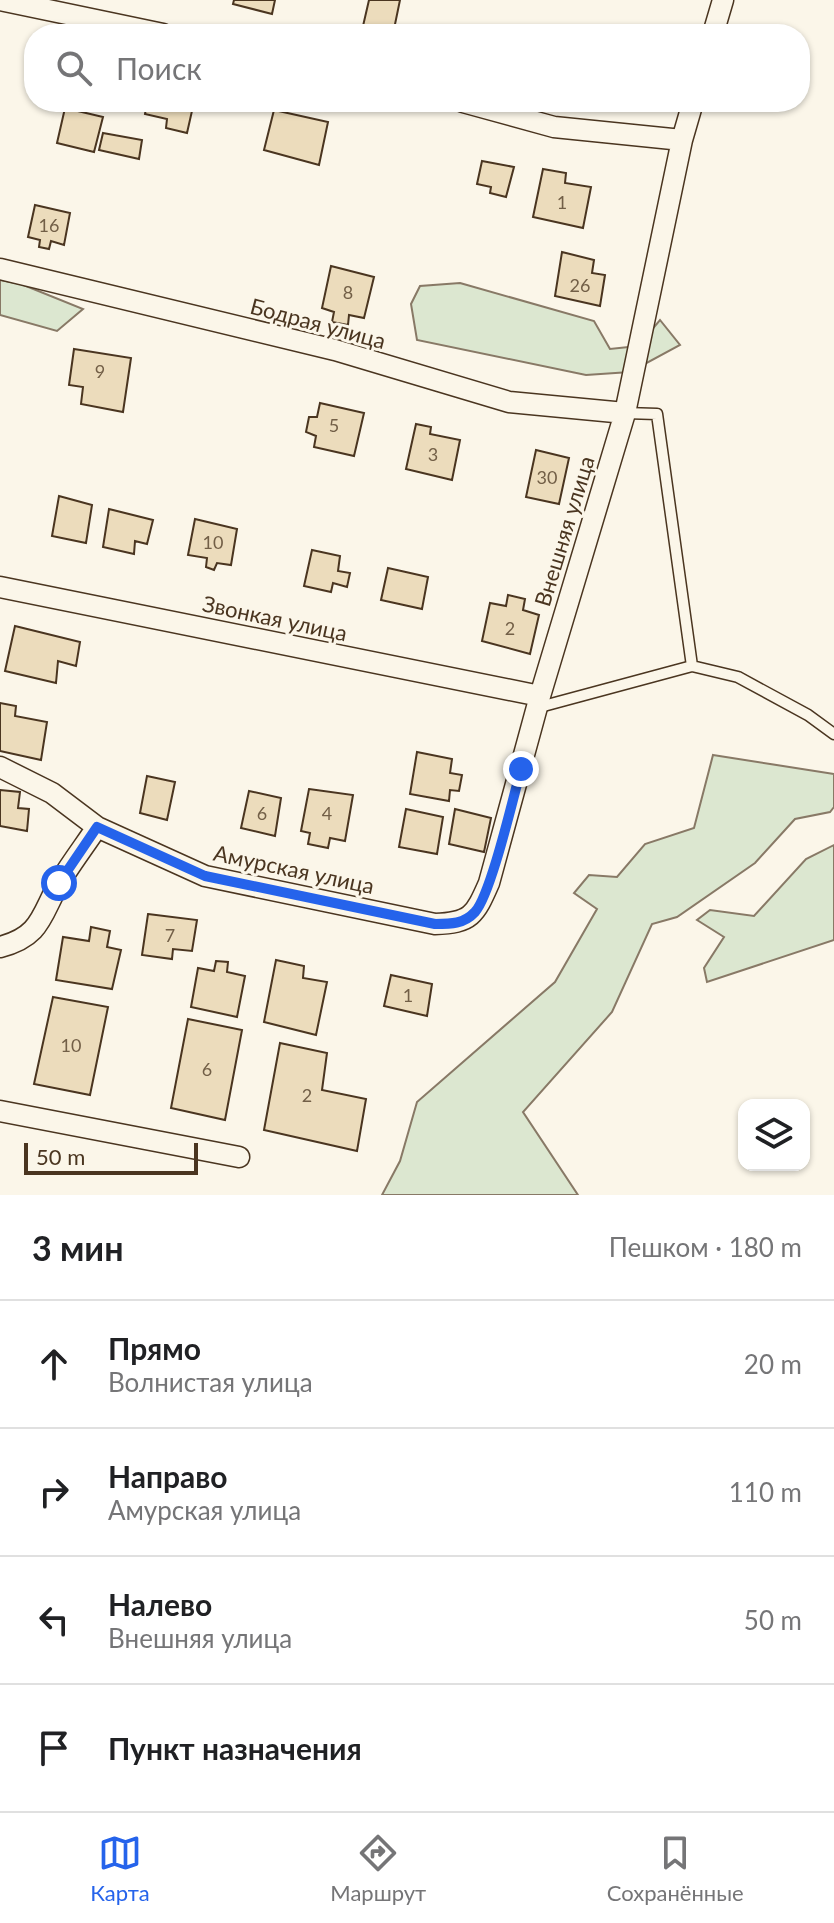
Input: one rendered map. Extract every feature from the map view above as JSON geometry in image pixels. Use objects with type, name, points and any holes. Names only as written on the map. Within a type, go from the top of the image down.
[{"type":"street","points":[[0,0],[115,24]]},
{"type":"street","points":[[716,24],[723,0]]},
{"type":"street","points":[[499,112],[554,127],[682,140]]},
{"type":"street","name":"Внешняя улица","points":[[460,923],[476,911],[489,883],[538,702],[625,413],[690,112]]},
{"type":"street","name":"Бодрая улица","points":[[0,269],[335,350],[509,402],[625,413]]},
{"type":"street","name":"Звонкая улица","points":[[0,587],[75,600],[538,702]]},
{"type":"street","name":"Амурская улица","points":[[0,767],[52,793],[97,827],[205,876],[435,924],[460,923]]},
{"type":"street","points":[[0,947],[20,942],[43,919],[59,883],[97,827]]},
{"type":"street","points":[[0,1111],[239,1157]]},
{"type":"lane","points":[[625,413],[657,414],[692,666]]},
{"type":"lane","points":[[538,702],[692,666],[738,677],[808,715],[834,734]]},
{"type":"green space","points":[[0,280],[21,284],[83,309],[57,331],[0,315]]},
{"type":"green space","points":[[460,283],[594,321],[610,349],[638,346],[660,320],[680,345],[630,372],[586,375],[417,340],[411,304],[420,286]]},
{"type":"green space","points":[[713,755],[834,774],[834,807],[830,812],[795,819],[755,863],[677,917],[652,924],[612,1012],[523,1112],[578,1195],[382,1195],[400,1161],[417,1102],[555,982],[597,909],[574,893],[589,875],[617,877],[645,844],[694,828]]},
{"type":"green space","points":[[834,845],[834,940],[707,982],[704,968],[724,937],[697,920],[710,910],[754,916],[806,859]]},
{"type":"building","points":[[234,0],[275,0],[272,14],[233,4]]},
{"type":"building","points":[[369,0],[400,0],[395,24],[363,24]]},
{"type":"building","points":[[64,112],[103,117],[94,152],[57,143]]},
{"type":"building","points":[[192,112],[187,133],[166,128],[167,119],[145,114]]},
{"type":"building","points":[[274,112],[328,122],[319,165],[264,150]]},
{"type":"building","points":[[103,133],[142,140],[139,159],[99,150]]},
{"type":"building","points":[[482,161],[514,167],[506,197],[490,193],[491,187],[477,184]]},
{"type":"building","points":[[543,169],[566,173],[565,183],[591,187],[583,228],[533,217]]},
{"type":"building","points":[[35,205],[70,213],[64,245],[51,241],[49,249],[39,247],[40,240],[28,237]]},
{"type":"building","points":[[562,252],[594,260],[592,273],[605,275],[600,306],[555,296]]},
{"type":"building","points":[[331,266],[374,277],[364,318],[349,315],[348,325],[332,322],[334,312],[322,308]]},
{"type":"building","points":[[74,349],[131,358],[123,412],[81,404],[83,387],[69,385]]},
{"type":"building","points":[[320,403],[364,413],[354,456],[314,447],[316,436],[306,432],[309,417],[317,417]]},
{"type":"building","points":[[416,424],[431,427],[430,434],[460,440],[452,480],[406,469]]},
{"type":"building","points":[[536,450],[569,458],[559,504],[526,497]]},
{"type":"building","points":[[59,496],[92,505],[86,543],[52,536]]},
{"type":"building","points":[[109,509],[153,520],[147,544],[135,541],[134,554],[103,547]]},
{"type":"building","points":[[195,519],[237,529],[231,565],[217,563],[214,570],[206,567],[207,558],[188,555]]},
{"type":"building","points":[[312,550],[340,556],[338,571],[350,573],[347,587],[333,583],[331,592],[304,586]]},
{"type":"building","points":[[388,568],[428,577],[422,609],[381,600]]},
{"type":"building","points":[[508,595],[525,599],[523,610],[539,615],[530,654],[482,641],[490,603],[506,606]]},
{"type":"building","points":[[15,626],[80,642],[76,666],[58,661],[56,683],[5,671]]},
{"type":"building","points":[[0,703],[16,706],[15,716],[47,722],[41,760],[0,751]]},
{"type":"building","points":[[417,752],[452,759],[450,773],[462,775],[459,791],[450,790],[449,801],[410,794]]},
{"type":"building","points":[[147,776],[175,782],[167,820],[140,813]]},
{"type":"building","points":[[309,789],[353,795],[345,841],[330,838],[328,848],[308,844],[310,833],[301,831]]},
{"type":"building","points":[[0,790],[20,792],[18,808],[29,809],[27,831],[0,826]]},
{"type":"building","points":[[249,791],[281,798],[275,836],[241,828]]},
{"type":"building","points":[[406,809],[443,817],[437,854],[399,847]]},
{"type":"building","points":[[455,809],[491,818],[484,852],[449,844]]},
{"type":"building","points":[[148,914],[197,920],[192,951],[173,949],[172,959],[142,955]]},
{"type":"building","points":[[91,927],[110,931],[107,947],[121,950],[112,989],[56,980],[63,937],[89,941]]},
{"type":"building","points":[[276,960],[304,966],[303,978],[327,982],[316,1035],[264,1022]]},
{"type":"building","points":[[216,961],[228,962],[227,972],[245,976],[237,1017],[191,1007],[198,968],[214,971]]},
{"type":"building","points":[[391,975],[432,984],[427,1016],[384,1006]]},
{"type":"building","points":[[53,997],[108,1007],[90,1095],[34,1084]]},
{"type":"building","points":[[188,1019],[242,1030],[225,1120],[171,1108]]},
{"type":"building","points":[[280,1043],[327,1053],[322,1090],[366,1099],[357,1151],[264,1130]]},
{"type":"route","points":[[59,883],[97,827],[205,876],[435,924],[460,923],[476,911],[489,883],[521,769]]}]
